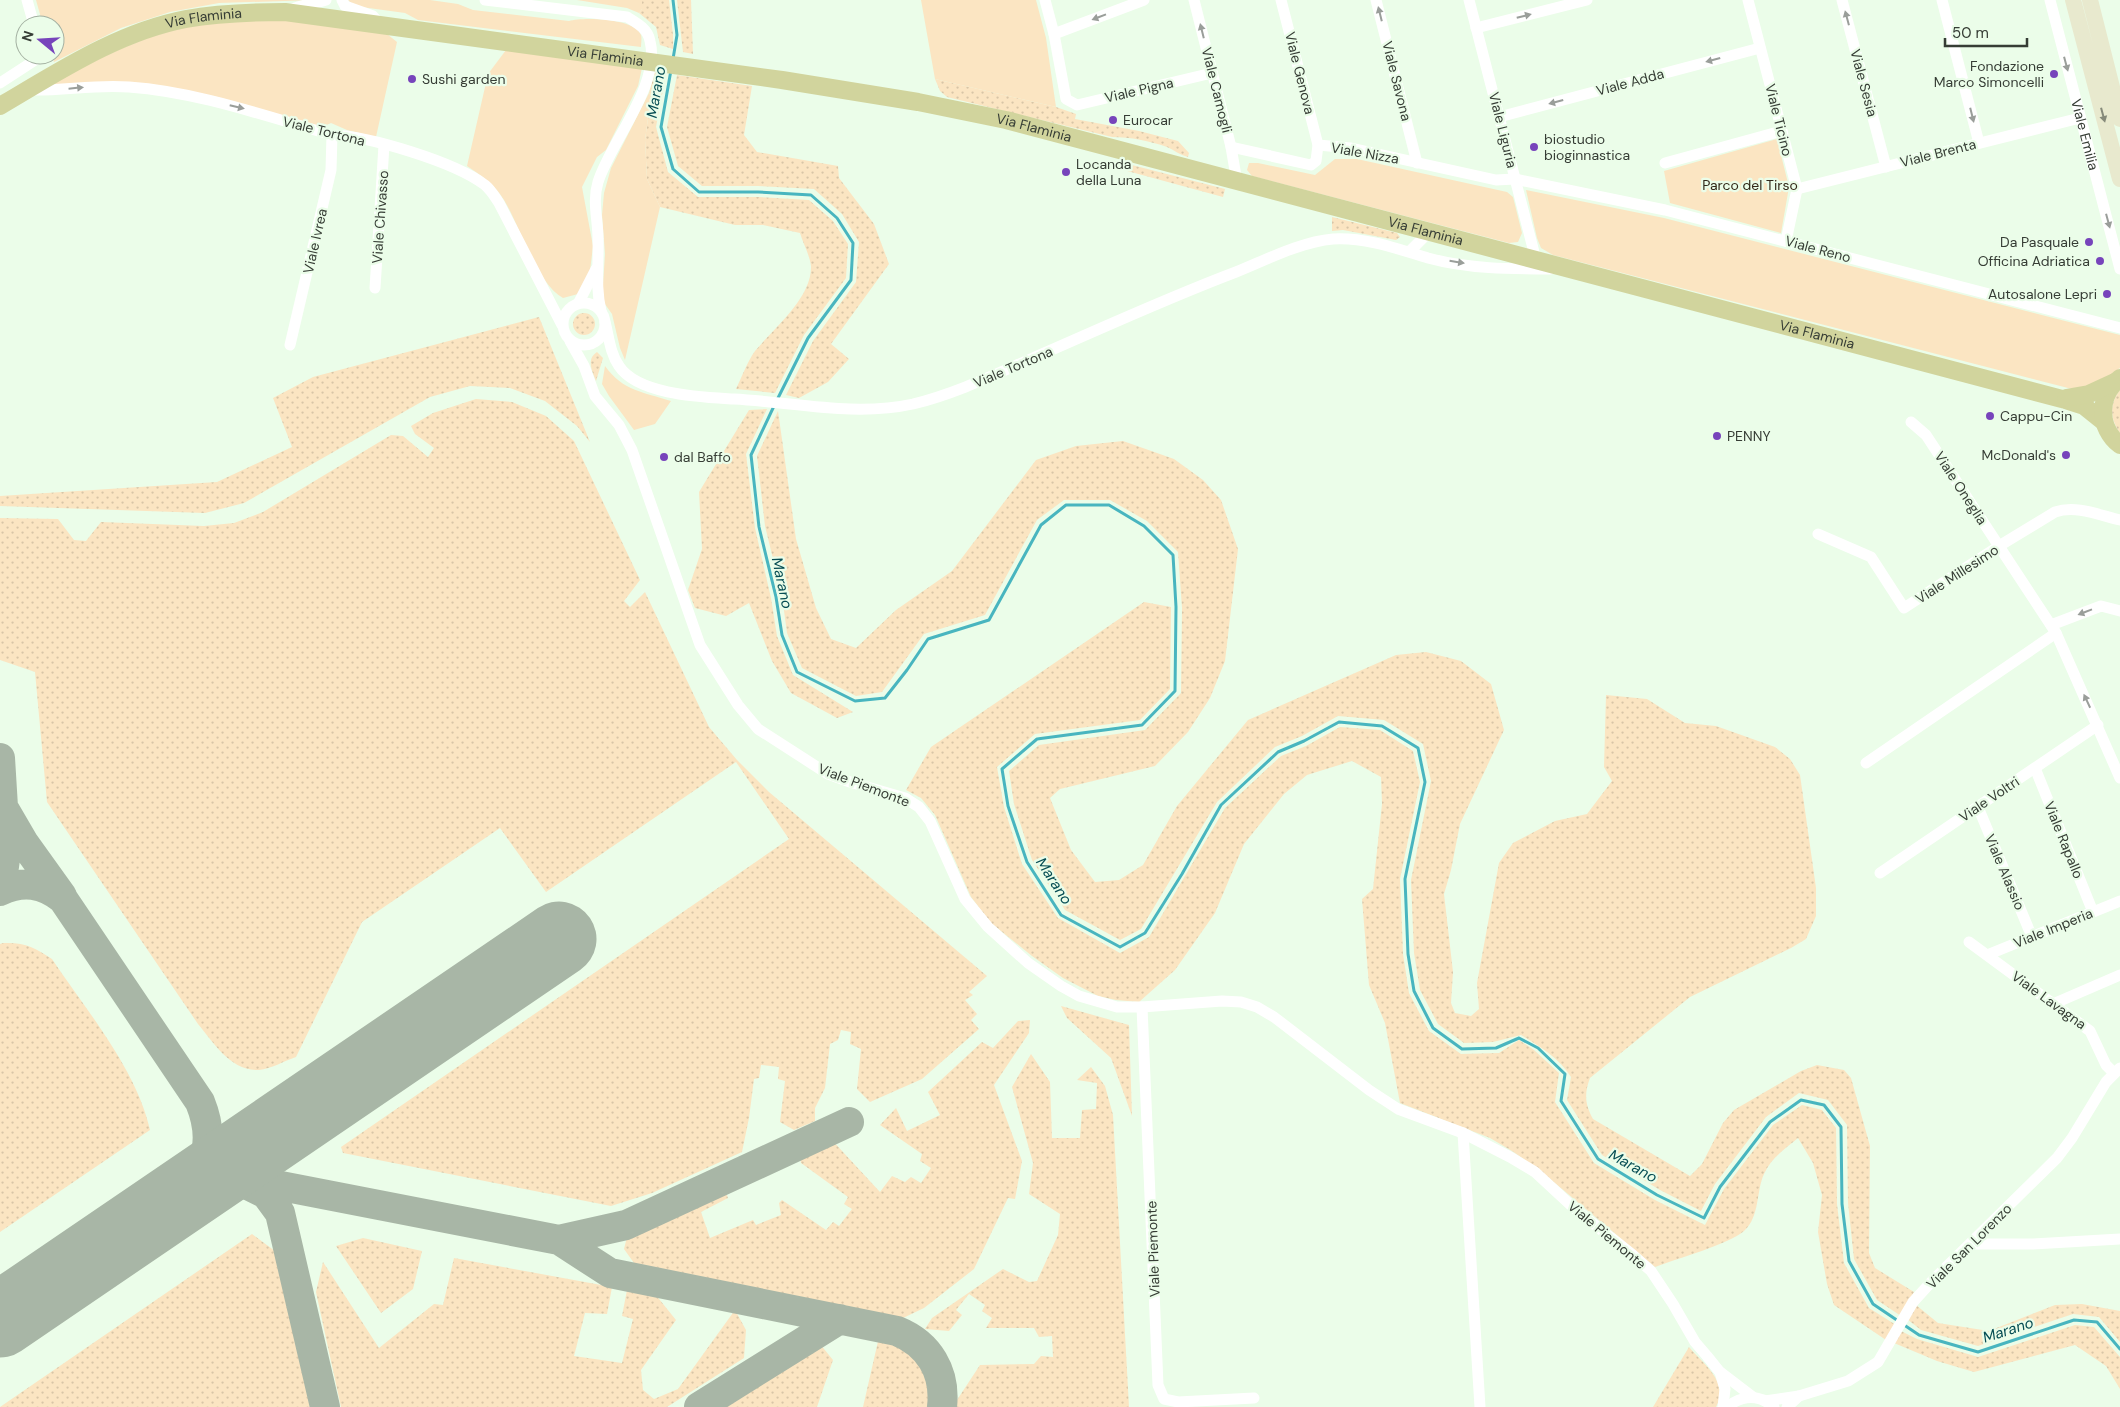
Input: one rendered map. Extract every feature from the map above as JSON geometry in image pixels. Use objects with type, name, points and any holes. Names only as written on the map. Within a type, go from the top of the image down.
[{"type":"main road","name":"Via Flaminia","points":[[0,106],[107,46],[146,30],[186,19],[228,13],[285,12],[782,80],[918,102],[1006,120],[2062,399],[2084,406],[2104,422],[2108,432],[2120,445]]},
{"type":"main road","name":"Via Flaminia","points":[[2062,399],[2089,394],[2117,380]]},
{"type":"main road","points":[[2104,422],[2104,401],[2117,380]]},
{"type":"street","points":[[27,0],[31,15]]},
{"type":"street","points":[[285,12],[299,4],[314,4],[326,0]]},
{"type":"street","points":[[342,0],[345,6],[373,16],[380,24]]},
{"type":"street","points":[[485,0],[628,17],[641,25],[650,40],[652,56],[646,84],[598,183],[595,201],[598,239],[597,294],[605,322],[602,334],[591,344],[584,366]]},
{"type":"street","points":[[1045,0],[1054,34],[1144,0]]},
{"type":"street","name":"Viale Camogli","points":[[1194,0],[1231,147],[1237,182]]},
{"type":"street","name":"Viale Genova","points":[[1281,0],[1318,145]]},
{"type":"street","name":"Viale Savona","points":[[1376,0],[1417,163]]},
{"type":"street","name":"Viale Liguria","points":[[1469,0],[1536,260]]},
{"type":"street","points":[[1476,28],[1587,0]]},
{"type":"street","name":"Viale Ticino","points":[[1748,0],[1796,189],[1786,241]]},
{"type":"street","name":"Viale Sesia","points":[[1842,0],[1886,167]]},
{"type":"street","points":[[1942,0],[1979,143]]},
{"type":"street","name":"Viale Emilia","points":[[2050,0],[2120,269]]},
{"type":"street","name":"Viale Emilia","points":[[2073,0],[2120,179]]},
{"type":"street","points":[[2090,0],[2120,118]]},
{"type":"street","name":"Viale Pigna","points":[[1054,34],[1066,99],[1077,105],[1212,73]]},
{"type":"street","name":"Viale Adda","points":[[1499,117],[1760,48]]},
{"type":"street","points":[[0,83],[28,65]]},
{"type":"street","name":"Viale Tortona","points":[[28,90],[56,91],[126,86],[161,90],[250,110],[332,135],[346,135],[423,156],[455,167],[487,186],[499,203],[562,325]]},
{"type":"street","name":"Viale Brenta","points":[[1796,189],[2080,118]]},
{"type":"street","points":[[1665,163],[1782,131]]},
{"type":"street","name":"Viale Ivrea","points":[[290,345],[331,170],[332,135]]},
{"type":"street","name":"Viale Chivasso","points":[[375,288],[384,145]]},
{"type":"street","name":"Viale Nizza","points":[[1231,147],[1310,165],[1316,161],[1318,145],[1351,148],[1496,180],[1515,179]]},
{"type":"street","name":"Viale Reno","points":[[1515,179],[1665,210],[2120,328]]},
{"type":"street","points":[[1410,251],[1430,231]]},
{"type":"street","name":"Viale Tortona","points":[[605,322],[613,355],[621,369],[631,378],[658,390],[718,398],[873,410],[913,404],[968,386],[1217,279],[1298,248],[1332,239],[1355,240],[1410,251],[1429,258],[1498,269],[1567,269]]},
{"type":"street","points":[[591,344],[576,344],[570,341],[563,331],[562,325],[565,313],[577,304],[597,268]]},
{"type":"street","points":[[549,298],[577,304],[592,304],[601,311]]},
{"type":"street","name":"Viale Piemonte","points":[[570,341],[584,366],[595,396],[619,425],[632,450],[700,645],[738,705],[758,729],[828,774],[905,798],[918,807],[930,821],[965,899],[988,927],[1028,963],[1061,986],[1079,996],[1116,1007],[1222,1001],[1241,1002],[1257,1007],[1274,1017],[1369,1090],[1398,1109],[1485,1143],[1535,1172],[1576,1210],[1651,1270],[1695,1342],[1719,1371],[1753,1397]]},
{"type":"street","name":"Viale Tortona","points":[[591,344],[613,355]]},
{"type":"street","name":"Viale Oneglia","points":[[1910,422],[1926,435],[2054,629],[2120,778]]},
{"type":"street","name":"Viale Millesimo","points":[[1818,534],[1871,557],[1904,608],[2055,512],[2064,509],[2075,509],[2120,520]]},
{"type":"street","points":[[1866,763],[2054,629],[2101,606],[2120,611]]},
{"type":"street","name":"Viale Voltri","points":[[1880,873],[2098,725]]},
{"type":"street","name":"Viale Rapallo","points":[[2036,768],[2093,912]]},
{"type":"street","name":"Viale Alassio","points":[[1978,807],[2032,937]]},
{"type":"street","name":"Viale Imperia","points":[[1987,955],[2120,901]]},
{"type":"street","name":"Viale Lavagna","points":[[1969,942],[2090,1031],[2106,1065],[2117,1070]]},
{"type":"street","points":[[2053,1004],[2120,975]]},
{"type":"street","name":"Viale Piemonte","points":[[1142,1007],[1158,1385],[1164,1399],[1178,1402],[1254,1398]]},
{"type":"street","name":"Viale San Lorenzo","points":[[1770,1404],[1848,1381],[1878,1362],[1913,1302],[1933,1280],[2058,1158],[2106,1082],[2117,1070]]},
{"type":"street","points":[[1463,1133],[1480,1407]]},
{"type":"street","points":[[1971,1244],[2033,1244],[2120,1239]]},
{"type":"street","name":"Viale Piemonte","points":[[1719,1371],[1724,1389],[1725,1407]]},
{"type":"street","name":"Viale San Lorenzo","points":[[1787,1407],[1799,1396]]},
{"type":"street","points":[[1725,1407],[1735,1401],[1753,1397],[1770,1404]]},
{"type":"green space","points":[[36,0],[315,0],[219,3],[170,12],[121,28],[65,56],[65,15],[40,15]]},
{"type":"green space","points":[[348,0],[430,0],[458,4],[473,10],[569,21],[585,19],[608,20],[637,29],[641,35],[641,47],[418,20],[405,13],[354,6]]},
{"type":"green space","points":[[577,0],[642,0],[642,9],[639,13],[627,8]]},
{"type":"green space","points":[[642,0],[669,0],[673,49],[660,45],[656,27],[639,13],[642,9]]},
{"type":"green space","points":[[677,0],[691,0],[693,54],[683,52]]},
{"type":"green space","points":[[921,0],[1036,0],[1046,38],[1056,107],[935,79]]},
{"type":"green space","points":[[285,20],[387,34],[397,42],[376,137],[347,130],[331,123],[322,127],[162,86],[50,86],[115,51],[150,37],[186,27],[210,23]]},
{"type":"green space","points":[[506,50],[642,68],[638,86],[606,150],[597,157],[582,187],[593,246],[590,271],[578,294],[563,298],[553,291],[537,267],[500,194],[478,173],[467,166],[488,74]]},
{"type":"green space","points":[[655,71],[666,73],[656,127],[668,172],[698,197],[758,197],[809,200],[833,221],[848,244],[846,278],[804,335],[775,393],[736,389],[755,351],[791,312],[805,290],[810,278],[811,266],[808,254],[800,233],[763,225],[735,225],[660,207],[647,179],[645,140],[651,96],[649,93]]},
{"type":"green space","points":[[677,75],[752,86],[744,135],[757,152],[838,166],[839,178],[874,224],[889,264],[831,344],[849,359],[828,382],[799,398],[786,395],[813,341],[856,282],[859,242],[842,214],[814,189],[702,186],[678,166],[667,127]]},
{"type":"green space","points":[[935,79],[1056,107],[1076,114],[1075,119],[1139,131],[1178,141],[1189,153],[1188,157],[1154,143],[1112,137],[947,97],[940,91]]},
{"type":"green space","points":[[649,93],[651,96],[645,140],[647,179],[660,207],[625,360],[620,348],[612,314],[602,300],[605,254],[602,215],[604,193],[611,168]]},
{"type":"green space","name":"Parco del Tirso","points":[[1777,139],[1789,187],[1781,233],[1670,203],[1664,171]]},
{"type":"green space","points":[[1335,159],[1357,159],[1507,192],[1513,197],[1522,233],[1518,242],[1509,243],[1252,176],[1247,170],[1249,163],[1258,163],[1315,175]]},
{"type":"green space","points":[[1128,164],[1225,189],[1223,197],[1120,169],[1120,166]]},
{"type":"green space","points":[[1526,190],[1664,218],[2120,335],[2120,368],[2090,387],[2068,388],[1553,255],[1541,248]]},
{"type":"green space","points":[[1332,217],[1397,233],[1400,237],[1396,240],[1343,230],[1332,231]]},
{"type":"green space","points":[[584,313],[592,316],[595,324],[592,332],[584,335],[576,332],[573,324],[576,316]]},
{"type":"green space","points":[[539,317],[590,442],[577,426],[545,401],[510,388],[470,386],[430,397],[244,503],[205,513],[0,506],[0,496],[217,482],[292,447],[273,398],[313,377]]},
{"type":"green space","points":[[597,352],[603,358],[596,381],[591,362]]},
{"type":"green space","points":[[605,366],[626,386],[671,401],[655,424],[634,430],[602,384]]},
{"type":"green space","points":[[2120,390],[2120,433],[2114,422],[2112,412],[2116,395]]},
{"type":"green space","points":[[476,399],[512,402],[546,416],[574,441],[640,580],[624,601],[630,607],[645,592],[709,727],[737,760],[769,792],[987,976],[969,992],[973,995],[965,1000],[977,1014],[971,1020],[979,1029],[922,1079],[870,1102],[857,1089],[861,1049],[850,1044],[851,1032],[841,1030],[838,1040],[830,1044],[825,1088],[815,1108],[815,1121],[794,1130],[780,1122],[785,1081],[778,1079],[779,1067],[761,1065],[759,1078],[754,1079],[742,1152],[652,1193],[611,1206],[343,1153],[341,1147],[789,839],[736,762],[546,892],[500,828],[362,922],[296,1057],[273,1067],[259,1070],[249,1069],[231,1061],[198,1024],[47,802],[35,672],[0,660],[0,518],[58,519],[74,540],[86,541],[101,522],[204,526],[234,523],[263,512],[391,435],[403,436],[428,457],[434,448],[415,434],[411,426],[433,413]]},
{"type":"green space","points":[[767,409],[746,454],[755,528],[771,598],[777,636],[793,675],[853,712],[837,718],[791,693],[772,661],[749,603],[726,616],[695,608],[688,590],[702,549],[699,492],[749,410]]},
{"type":"green space","points":[[778,411],[796,539],[816,608],[831,639],[856,648],[896,610],[952,571],[1036,460],[1076,446],[1123,441],[1174,459],[1203,480],[1221,500],[1238,549],[1225,661],[1210,698],[1188,732],[1155,766],[1060,789],[1050,798],[1071,850],[1095,882],[1119,880],[1143,865],[1177,806],[1248,720],[1396,655],[1426,652],[1461,661],[1491,684],[1504,730],[1460,824],[1444,894],[1453,972],[1451,1003],[1455,1013],[1471,1016],[1479,1009],[1477,983],[1499,863],[1513,843],[1555,821],[1587,814],[1612,781],[1604,767],[1606,695],[1647,699],[1685,723],[1716,726],[1775,747],[1790,759],[1800,775],[1816,888],[1816,916],[1806,939],[1690,997],[1590,1078],[1586,1094],[1587,1104],[1593,1119],[1690,1176],[1702,1164],[1723,1123],[1734,1110],[1801,1071],[1817,1065],[1844,1070],[1851,1078],[1870,1146],[1869,1253],[1875,1268],[1914,1292],[1901,1316],[1877,1300],[1854,1259],[1848,1203],[1847,1125],[1828,1100],[1799,1093],[1766,1117],[1715,1184],[1701,1211],[1660,1190],[1602,1155],[1567,1100],[1571,1077],[1555,1058],[1542,1048],[1521,1035],[1493,1042],[1464,1043],[1438,1024],[1420,990],[1414,953],[1411,880],[1431,781],[1423,744],[1384,720],[1338,716],[1302,736],[1275,747],[1217,802],[1141,929],[1120,940],[1065,910],[1032,860],[1014,804],[1009,771],[1039,745],[1145,730],[1181,693],[1182,608],[1178,552],[1147,521],[1110,500],[1064,500],[1037,520],[985,615],[924,634],[882,692],[856,696],[802,668],[787,633],[782,596],[765,526],[757,456]]},
{"type":"green space","points":[[1144,602],[1171,607],[1170,689],[1140,720],[1035,734],[997,767],[1004,807],[1022,864],[1058,918],[1120,953],[1149,937],[1225,808],[1281,756],[1306,746],[1340,727],[1380,730],[1413,751],[1420,782],[1400,879],[1403,954],[1409,993],[1429,1031],[1461,1054],[1499,1053],[1519,1040],[1534,1050],[1559,1073],[1555,1102],[1594,1163],[1655,1200],[1705,1225],[1724,1189],[1773,1125],[1802,1105],[1822,1110],[1836,1128],[1837,1204],[1844,1263],[1869,1308],[1896,1325],[1886,1340],[1834,1305],[1827,1284],[1818,1232],[1822,1195],[1813,1163],[1798,1138],[1779,1154],[1767,1168],[1753,1219],[1744,1231],[1715,1246],[1655,1267],[1537,1168],[1512,1151],[1490,1138],[1400,1103],[1385,1023],[1369,985],[1362,899],[1373,889],[1382,804],[1381,777],[1352,761],[1307,775],[1284,794],[1244,844],[1215,913],[1175,970],[1139,1002],[1098,996],[1063,978],[991,923],[971,897],[935,815],[921,798],[906,790],[931,747]]},
{"type":"green space","points":[[17,943],[29,946],[52,959],[95,1020],[122,1063],[134,1085],[150,1130],[0,1232],[0,944]]},
{"type":"green space","points":[[1061,1006],[1129,1025],[1132,1116],[1111,1058],[1067,1018]]},
{"type":"green space","points":[[1030,1020],[1029,1033],[994,1085],[1022,1161],[1015,1199],[1008,1198],[974,1269],[924,1308],[903,1318],[634,1263],[624,1249],[628,1233],[724,1187],[728,1198],[701,1212],[710,1238],[753,1220],[756,1225],[781,1215],[779,1203],[782,1200],[826,1230],[833,1222],[839,1226],[852,1209],[844,1204],[848,1197],[801,1163],[799,1153],[830,1138],[880,1192],[892,1176],[905,1182],[911,1177],[921,1183],[931,1168],[920,1161],[922,1154],[880,1125],[896,1108],[907,1131],[940,1115],[928,1092],[982,1042],[993,1048],[1018,1021]]},
{"type":"green space","points":[[1031,1054],[1050,1082],[1052,1138],[1080,1138],[1082,1110],[1096,1109],[1097,1083],[1077,1080],[1091,1067],[1105,1086],[1113,1115],[1129,1407],[956,1407],[955,1403],[980,1365],[1034,1364],[1041,1356],[1053,1357],[1052,1336],[1039,1337],[1034,1328],[986,1328],[992,1318],[982,1311],[985,1305],[969,1294],[956,1310],[962,1315],[949,1331],[925,1329],[932,1318],[1003,1269],[1029,1282],[1037,1281],[1058,1235],[1060,1214],[1029,1194],[1033,1163],[1012,1087]]},
{"type":"green space","points":[[252,1234],[279,1254],[310,1407],[0,1407]]},
{"type":"green space","points":[[363,1238],[422,1251],[413,1289],[381,1313],[336,1246]]},
{"type":"green space","points":[[454,1258],[612,1287],[607,1314],[585,1313],[574,1356],[622,1363],[633,1319],[622,1316],[627,1290],[655,1294],[676,1320],[641,1370],[643,1390],[654,1399],[678,1389],[735,1310],[746,1330],[744,1358],[667,1407],[341,1407],[316,1292],[323,1262],[379,1348],[434,1304],[443,1305]]},
{"type":"green space","points":[[2082,1304],[2120,1311],[2120,1342],[2099,1317],[2073,1314],[1978,1346],[1921,1330],[1907,1319],[1916,1305],[1938,1323],[1989,1331],[2055,1305]]},
{"type":"green space","points":[[2075,1325],[2094,1327],[2120,1357],[2120,1389],[2106,1366],[2075,1345],[1974,1372],[1937,1361],[1894,1343],[1901,1331],[1917,1339],[1978,1357]]},
{"type":"green space","points":[[879,1337],[903,1342],[922,1361],[933,1404],[928,1407],[863,1407]]},
{"type":"green space","points":[[820,1344],[833,1360],[817,1407],[721,1407]]},
{"type":"green space","points":[[1689,1347],[1713,1374],[1717,1382],[1720,1389],[1716,1407],[1653,1407]]},
{"type":"waterway","name":"Marano","points":[[673,0],[677,35],[673,59]]},
{"type":"waterway","name":"Marano","points":[[671,70],[661,127],[673,169],[699,192],[758,192],[811,195],[837,218],[853,243],[851,280],[808,338],[777,400]]},
{"type":"waterway","name":"Marano","points":[[774,406],[751,455],[759,527],[776,597],[782,635],[797,672],[855,701],[885,698],[928,639],[989,620],[1041,525],[1066,505],[1109,505],[1144,526],[1173,555],[1176,607],[1175,691],[1142,725],[1037,739],[1002,769],[1008,806],[1027,862],[1061,915],[1120,947],[1145,933],[1182,874],[1221,805],[1278,752],[1304,741],[1339,722],[1382,726],[1418,748],[1425,782],[1405,879],[1408,954],[1414,991],[1433,1028],[1462,1049],[1496,1048],[1519,1038],[1538,1048],[1565,1074],[1561,1101],[1598,1159],[1657,1195],[1704,1218],[1720,1187],[1770,1122],[1801,1100],[1824,1105],[1841,1127],[1842,1204],[1849,1261],[1873,1304],[1919,1335],[1978,1352],[2074,1320],[2097,1322],[2120,1349]]},
{"type":"taxiway","points":[[0,758],[3,807]]},
{"type":"taxiway","points":[[0,882],[5,863],[3,807],[24,843],[62,896]]},
{"type":"taxiway","points":[[0,891],[17,885],[33,885],[48,889],[63,899],[200,1102],[207,1128],[206,1152],[197,1174],[180,1196]]},
{"type":"taxiway","points":[[559,1240],[626,1225],[849,1122]]},
{"type":"taxiway","points":[[191,1190],[219,1181],[255,1181],[559,1240],[610,1273],[897,1331],[918,1343],[933,1361],[941,1382],[943,1394],[942,1407]]},
{"type":"taxiway","points":[[244,1183],[266,1194],[280,1213],[325,1407]]},
{"type":"taxiway","points":[[699,1407],[840,1319]]},
{"type":"runway","points":[[0,1320],[559,939]]},
{"type":"place","name":"Fondazione Marco Simoncelli","points":[[2054,74]]},
{"type":"place","name":"Sushi garden","points":[[412,79]]},
{"type":"place","name":"Eurocar","points":[[1113,120]]},
{"type":"place","name":"biostudio bioginnastica","points":[[1534,147]]},
{"type":"place","name":"Locanda della Luna","points":[[1066,172]]},
{"type":"place","name":"Da Pasquale","points":[[2089,242]]},
{"type":"place","name":"Officina Adriatica","points":[[2100,261]]},
{"type":"place","name":"Autosalone Lepri","points":[[2107,294]]},
{"type":"place","name":"Cappu-Cin","points":[[1990,416]]},
{"type":"place","name":"PENNY","points":[[1717,436]]},
{"type":"place","name":"McDonald's","points":[[2066,455]]},
{"type":"place","name":"dal Baffo","points":[[664,457]]}]
